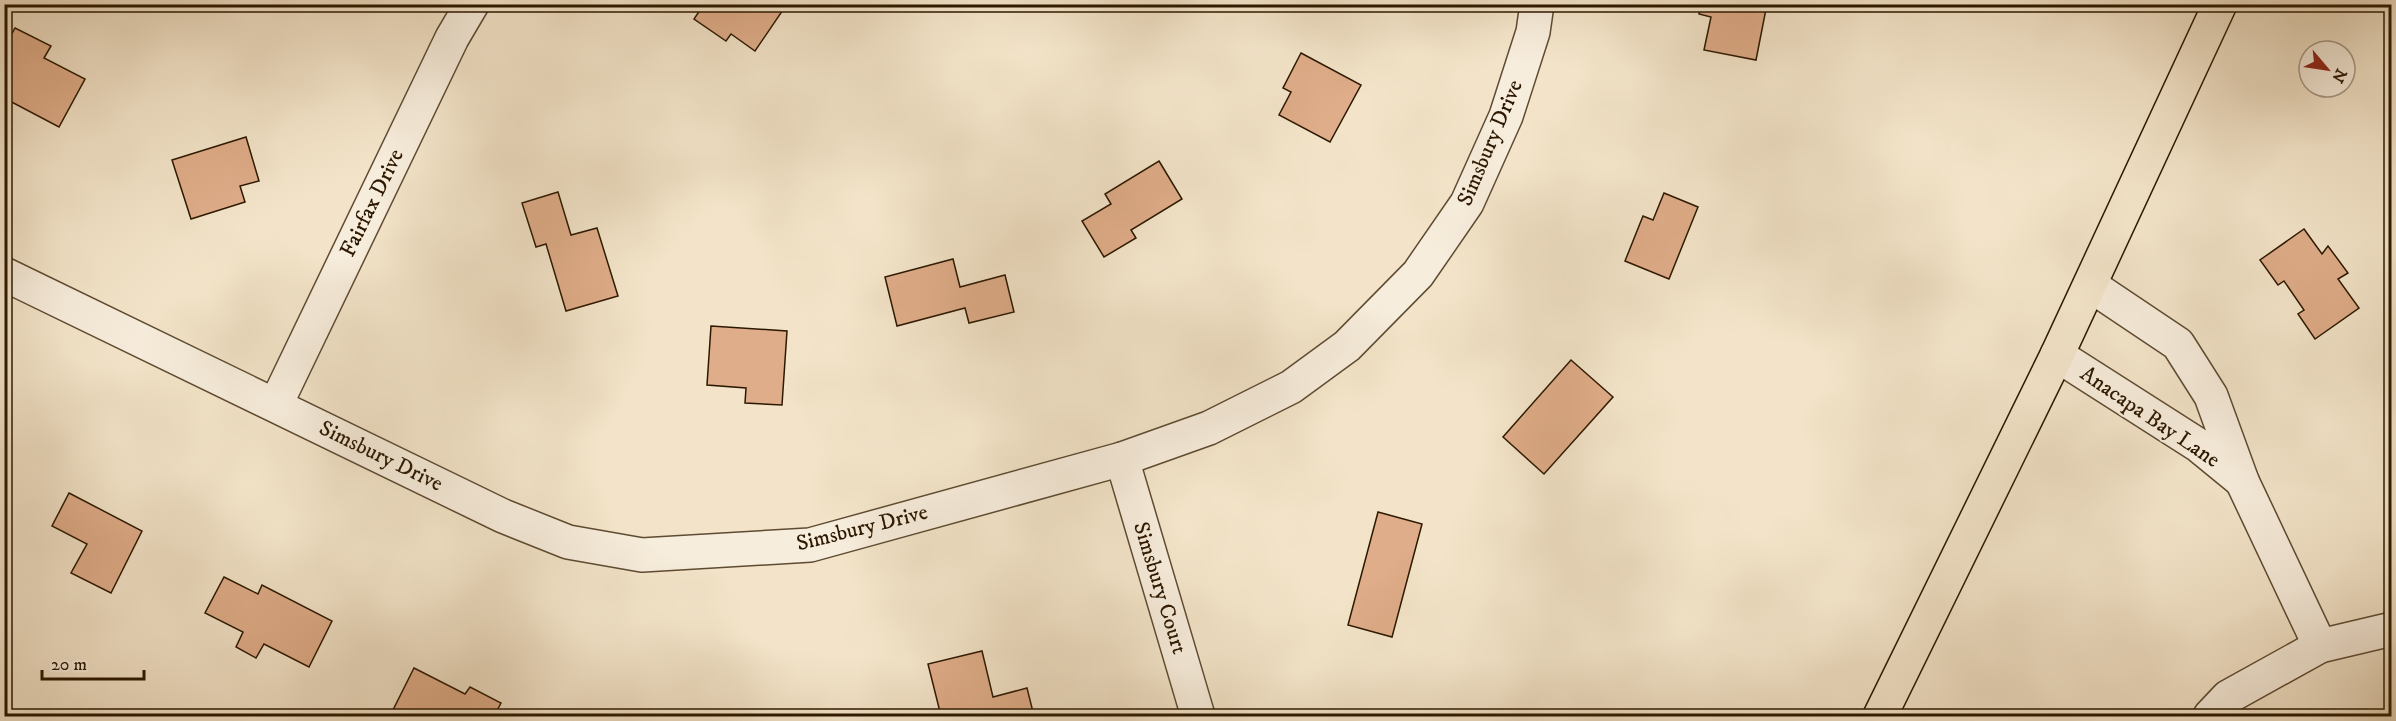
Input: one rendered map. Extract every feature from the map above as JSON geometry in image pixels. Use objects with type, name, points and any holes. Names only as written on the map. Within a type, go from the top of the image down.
[{"type":"main road","points":[[1880,717],[2057,355],[2220,4]]},
{"type":"street","name":"Fairfax Drive","points":[[276,404],[452,38],[472,4]]},
{"type":"street","name":"Simsbury Drive","points":[[4,274],[503,516],[568,542],[642,555],[810,545],[1122,459],[1209,428],[1291,387],[1347,346],[1418,274],[1467,203],[1506,116],[1533,32],[1537,4]]},
{"type":"street","name":"Anacapa Bay Lane","points":[[2090,285],[2178,344],[2211,396],[2242,481],[2320,646]]},
{"type":"street","name":"Anacapa Bay Lane","points":[[2057,355],[2198,445],[2242,481]]},
{"type":"street","name":"Simsbury Court","points":[[1122,459],[1198,717]]},
{"type":"street","points":[[2210,717],[2228,697],[2320,646],[2391,629]]},
{"type":"building","points":[[704,4],[787,4],[755,51],[731,34],[726,41],[694,19]]},
{"type":"building","points":[[1700,4],[1767,4],[1756,60],[1704,50],[1711,17],[1699,14]]},
{"type":"building","points":[[15,28],[51,46],[44,58],[85,79],[59,127],[4,98],[4,48]]},
{"type":"building","points":[[1301,53],[1361,85],[1330,142],[1279,115],[1291,92],[1283,88]]},
{"type":"building","points":[[246,137],[259,181],[240,186],[245,202],[191,219],[172,160]]},
{"type":"building","points":[[1159,161],[1182,199],[1131,230],[1136,238],[1104,257],[1082,221],[1111,204],[1105,194]]},
{"type":"building","points":[[558,192],[571,235],[597,228],[618,296],[566,311],[546,244],[536,247],[522,203]]},
{"type":"building","points":[[1664,193],[1698,207],[1669,279],[1625,261],[1643,216],[1653,220]]},
{"type":"building","points":[[2304,229],[2322,254],[2328,246],[2348,273],[2338,279],[2359,308],[2315,339],[2298,314],[2304,310],[2284,281],[2278,285],[2260,260]]},
{"type":"building","points":[[953,259],[960,287],[1005,275],[1014,312],[969,323],[965,308],[897,326],[885,277]]},
{"type":"building","points":[[711,326],[787,331],[782,405],[745,403],[746,388],[707,385]]},
{"type":"building","points":[[1571,360],[1613,397],[1544,474],[1503,437]]},
{"type":"building","points":[[69,493],[142,531],[111,593],[71,573],[87,544],[52,526]]},
{"type":"building","points":[[1378,512],[1422,524],[1392,637],[1348,625]]},
{"type":"building","points":[[224,577],[258,594],[262,585],[332,621],[309,667],[264,644],[256,658],[236,647],[243,632],[205,613]]},
{"type":"building","points":[[982,651],[993,697],[1027,688],[1034,716],[941,716],[928,664]]},
{"type":"building","points":[[414,668],[465,694],[470,687],[501,703],[494,716],[406,716],[393,710]]},
{"type":"building","points":[[705,711],[705,716],[665,716]]}]
